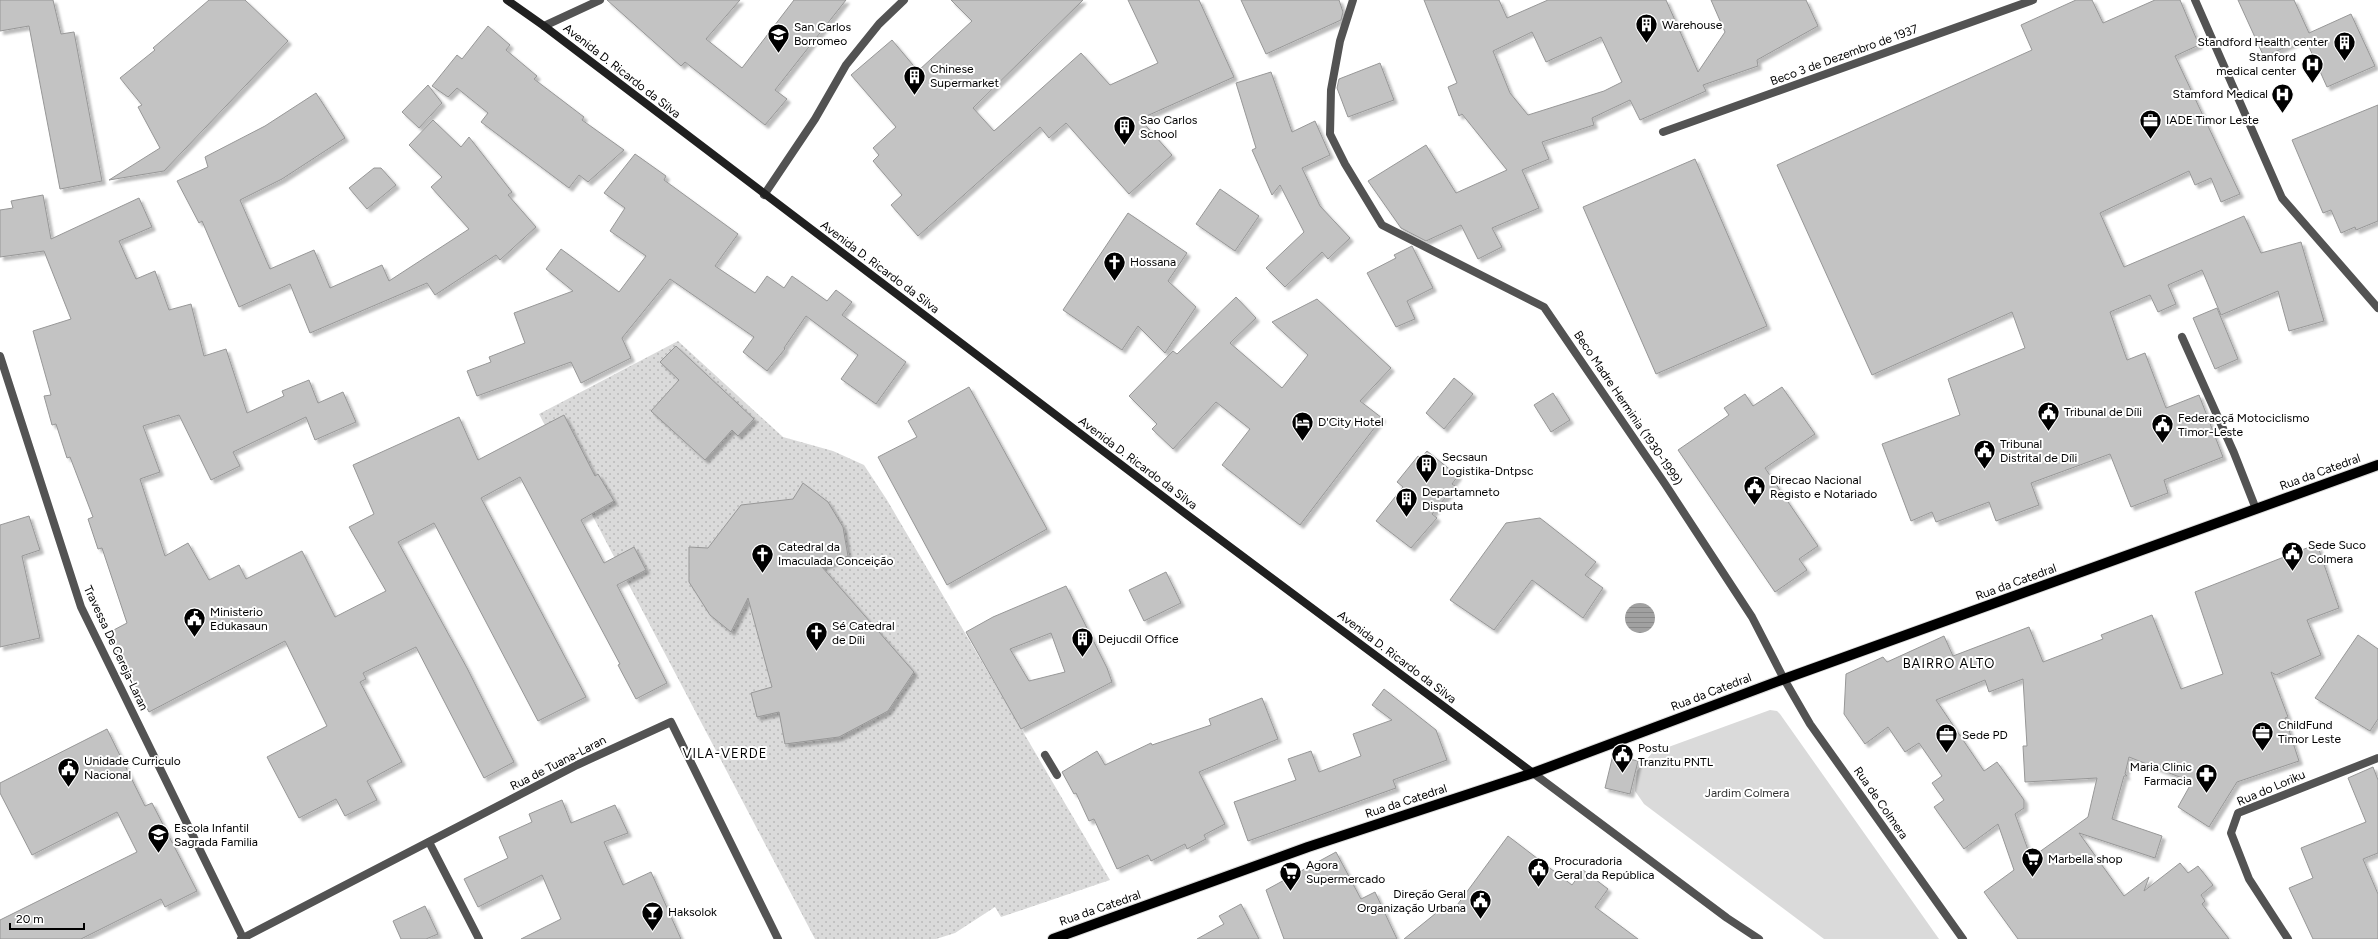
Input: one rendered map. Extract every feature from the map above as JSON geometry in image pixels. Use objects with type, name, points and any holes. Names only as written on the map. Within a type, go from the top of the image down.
[{"type":"main road","name":"Avenida D. Ricardo da Silva","points":[[507,0],[544,26],[764,195],[1186,514],[1533,773]]},
{"type":"main road","name":"Rua da Catedral","points":[[1052,939],[1308,848],[1533,773],[1784,679],[2378,465]]},
{"type":"street","points":[[544,26],[600,0]]},
{"type":"street","points":[[764,195],[815,119],[846,65],[879,24],[904,0]]},
{"type":"street","name":"Beco Madre Herminia (1930-1999)","points":[[1353,0],[1340,41],[1331,90],[1330,134],[1345,164],[1382,225],[1544,307],[1665,484],[1752,617],[1784,679]]},
{"type":"street","name":"Beco 3 de Dezembro de 1937","points":[[1663,132],[2033,0]]},
{"type":"street","points":[[2196,0],[2282,198],[2378,308]]},
{"type":"street","points":[[2182,337],[2234,453],[2256,509]]},
{"type":"street","name":"Travessa De Cereja-Laran","points":[[0,356],[81,607],[242,939]]},
{"type":"street","name":"Rua de Colmera","points":[[1784,679],[1810,724],[1963,939]]},
{"type":"street","name":"Rua de Tuana-Laran","points":[[242,939],[577,765],[671,722],[778,939]]},
{"type":"street","points":[[1045,755],[1057,775]]},
{"type":"street","name":"Rua do Loriku","points":[[2288,939],[2249,879],[2231,832],[2238,813],[2378,758]]},
{"type":"street","name":"Avenida D. Ricardo da Silva","points":[[1533,773],[1721,913],[1759,939]]},
{"type":"street","points":[[429,842],[479,939]]},
{"type":"green space","points":[[678,341],[783,437],[833,451],[864,465],[887,500],[1110,880],[1001,917],[995,907],[955,933],[936,939],[815,939],[539,414]]},
{"type":"green space","name":"Jardim Colmera","points":[[1770,710],[1777,711],[1780,714],[1939,939],[1824,939],[1644,804],[1635,791],[1637,771],[1652,753]]},
{"type":"shaded area","points":[[1640,603],[1651,607],[1655,618],[1651,629],[1640,633],[1629,629],[1625,618],[1629,607]]},
{"type":"building","points":[[0,0],[53,0],[61,34],[74,32],[102,181],[60,189],[29,26],[0,31]]},
{"type":"building","points":[[209,0],[245,0],[288,41],[164,171],[109,180],[160,148],[138,107],[142,105],[120,78],[155,50],[153,48]]},
{"type":"building","name":"San Carlos Borromeo","points":[[607,0],[740,0],[706,39],[742,68],[794,0],[846,0],[775,90],[787,99],[765,125],[685,62],[681,66]]},
{"type":"building","points":[[951,0],[1083,0],[973,108],[994,131],[1081,53],[1110,85],[1158,63],[1128,0],[1199,0],[1234,77],[1140,119],[1172,155],[1129,194],[1066,123],[1049,138],[1040,127],[918,236],[891,205],[902,195],[873,161],[879,155],[873,148],[896,127],[851,75],[892,40],[918,71],[972,21]]},
{"type":"building","points":[[1241,0],[1339,0],[1343,12],[1341,20],[1266,54]]},
{"type":"building","points":[[1424,0],[1499,0],[1507,18],[1548,0],[1666,0],[1698,72],[1725,32],[1711,0],[1806,0],[1818,26],[1757,60],[1758,66],[1703,85],[1706,91],[1640,120],[1630,100],[1592,118],[1594,125],[1542,142],[1549,159],[1522,170],[1539,208],[1492,228],[1502,247],[1478,259],[1461,225],[1426,241],[1401,228],[1368,181],[1426,145],[1456,193],[1507,170],[1462,114],[1459,116],[1448,87],[1457,83]],"holes":[[[1532,32],[1546,62],[1601,37],[1622,82],[1604,91],[1528,115],[1510,93],[1493,51]]]},
{"type":"building","points":[[2076,0],[2092,0],[2103,23],[2155,0],[2180,0],[2199,45],[2175,56],[2240,194],[2221,202],[2211,178],[2195,185],[2189,171],[2100,213],[2124,267],[2244,216],[2261,253],[2301,242],[2324,321],[2289,331],[2278,291],[2221,315],[2202,270],[2168,285],[2176,304],[2158,312],[2150,295],[2110,312],[2127,360],[2145,353],[2166,408],[2199,395],[2223,457],[2164,480],[2168,493],[2131,507],[2110,454],[2031,483],[2039,505],[1996,521],[1989,502],[1936,522],[1932,512],[1911,521],[1882,444],[1960,415],[1948,379],[2025,348],[2012,312],[1872,375],[1777,165],[2032,50],[2021,25]]},
{"type":"building","points":[[2238,0],[2294,0],[2309,33],[2351,14],[2375,66],[2327,87],[2305,38],[2264,57]]},
{"type":"building","points":[[488,26],[510,45],[506,50],[537,76],[534,79],[584,117],[582,120],[624,150],[588,182],[579,175],[569,188],[481,122],[488,113],[457,88],[448,97],[432,86],[457,55],[462,59]]},
{"type":"building","points":[[1380,63],[1394,100],[1348,117],[1337,88],[1339,79]]},
{"type":"building","points":[[1271,72],[1292,132],[1315,121],[1330,155],[1302,168],[1320,206],[1350,238],[1328,259],[1322,252],[1285,287],[1266,268],[1304,232],[1280,185],[1272,195],[1252,150],[1256,148],[1236,83]]},
{"type":"building","points":[[428,85],[442,103],[419,128],[402,112]]},
{"type":"building","points":[[316,93],[345,138],[282,179],[240,200],[270,269],[314,250],[330,288],[382,265],[389,281],[469,229],[431,187],[442,177],[409,145],[433,120],[461,147],[469,137],[512,192],[508,195],[536,227],[500,260],[496,255],[435,295],[427,283],[310,333],[290,284],[239,307],[202,221],[199,223],[177,181],[208,167],[205,157],[265,126]]},
{"type":"building","points":[[2378,105],[2378,221],[2356,230],[2355,227],[2341,233],[2331,210],[2323,213],[2292,140]]},
{"type":"building","points":[[635,154],[666,176],[664,180],[738,234],[715,266],[755,293],[767,276],[784,288],[792,276],[827,301],[836,290],[852,302],[842,315],[906,362],[876,404],[841,379],[858,355],[806,316],[784,348],[785,349],[767,371],[743,352],[754,337],[670,279],[622,338],[631,358],[581,383],[571,362],[477,396],[467,371],[491,362],[489,357],[525,343],[514,313],[573,291],[546,269],[561,249],[619,292],[646,256],[610,231],[625,208],[604,193]]},
{"type":"building","points":[[1695,159],[1767,326],[1656,374],[1583,207]]},
{"type":"building","points":[[374,168],[381,168],[396,185],[367,209],[349,188]]},
{"type":"building","points":[[1220,189],[1259,216],[1235,251],[1196,224]]},
{"type":"building","points":[[43,195],[51,239],[139,198],[152,227],[119,241],[136,279],[155,271],[169,310],[191,304],[204,356],[226,349],[247,413],[284,396],[282,391],[309,380],[318,403],[343,392],[356,422],[315,440],[306,417],[233,452],[240,466],[211,480],[179,415],[143,426],[160,472],[140,479],[165,556],[188,543],[209,580],[239,565],[246,579],[302,551],[335,617],[386,591],[349,527],[374,514],[353,465],[459,417],[478,460],[564,415],[595,476],[598,474],[614,501],[581,520],[604,563],[634,547],[646,570],[617,585],[667,683],[636,699],[618,665],[620,664],[520,477],[481,498],[586,697],[538,721],[434,523],[398,542],[467,668],[514,762],[484,778],[416,647],[363,673],[366,679],[360,682],[402,762],[367,781],[377,800],[345,816],[336,799],[299,818],[267,757],[327,726],[285,641],[149,712],[108,633],[127,623],[102,548],[98,549],[88,519],[93,517],[70,457],[67,458],[56,424],[52,425],[44,396],[51,395],[33,331],[71,319],[44,251],[0,257],[0,210],[13,208],[11,201]]},
{"type":"building","points":[[1128,213],[1187,253],[1168,281],[1196,307],[1165,353],[1138,326],[1122,350],[1063,310]]},
{"type":"building","points":[[1412,246],[1433,288],[1407,301],[1415,319],[1396,327],[1367,273],[1396,258],[1394,255]]},
{"type":"building","points":[[1236,297],[1256,318],[1230,343],[1282,388],[1308,355],[1272,322],[1317,299],[1391,368],[1360,401],[1382,418],[1300,525],[1222,465],[1250,429],[1216,402],[1173,449],[1152,429],[1157,424],[1129,396],[1173,351],[1177,354]]},
{"type":"building","points":[[2217,308],[2238,359],[2215,369],[2193,318]]},
{"type":"building","points":[[676,346],[754,419],[738,436],[732,430],[705,460],[651,411],[679,380],[660,362]]},
{"type":"building","points":[[1454,378],[1473,394],[1444,429],[1426,413]]},
{"type":"building","points":[[969,387],[1047,529],[947,585],[878,457],[917,437],[908,421]]},
{"type":"building","name":"Direcao Nacional Registo e Notariado","points":[[1782,387],[1815,434],[1765,468],[1818,546],[1799,559],[1807,570],[1775,592],[1678,450],[1729,415],[1724,408],[1745,394],[1753,406]]},
{"type":"building","points":[[1553,393],[1570,420],[1551,432],[1534,405]]},
{"type":"building","points":[[1427,451],[1458,476],[1452,484],[1455,486],[1432,514],[1437,518],[1411,548],[1376,521],[1403,487],[1397,482],[1418,456],[1421,458]]},
{"type":"building","points":[[803,483],[828,502],[843,527],[848,556],[822,567],[914,672],[888,711],[839,737],[785,744],[779,712],[757,717],[751,693],[772,687],[748,598],[731,632],[710,615],[689,582],[689,547],[708,548],[741,505],[793,499]]},
{"type":"building","points":[[29,516],[40,550],[22,556],[40,638],[0,647],[0,525]]},
{"type":"building","points":[[1540,518],[1596,562],[1585,575],[1603,588],[1583,618],[1532,580],[1494,630],[1450,600],[1506,523]]},
{"type":"building","points":[[2317,544],[2339,608],[2307,620],[2321,655],[2276,675],[2271,672],[2288,717],[2285,718],[2299,761],[2237,782],[2209,827],[2178,807],[2192,782],[2129,757],[2125,774],[2127,776],[2124,776],[2112,819],[2162,836],[2155,858],[2079,833],[2124,896],[2149,877],[2144,891],[2180,863],[2188,873],[2198,866],[2213,885],[2201,895],[2205,901],[2202,904],[2229,939],[2018,939],[1984,892],[2014,870],[1998,824],[1964,849],[1934,807],[1944,800],[1932,783],[1942,776],[1919,743],[1905,752],[1888,727],[1865,744],[1844,714],[1846,674],[1883,657],[1887,662],[1944,636],[1953,656],[2029,627],[2043,662],[2103,639],[2101,635],[2152,615],[2181,689],[2223,674],[2195,592]],"holes":[[[2023,679],[2027,746],[2023,746],[2025,782],[2097,778],[2088,817],[2031,858],[2015,814],[2024,808],[2024,800],[1997,762],[1984,771],[1936,700],[1985,680],[1989,692]]]},
{"type":"building","points":[[1166,572],[1181,603],[1144,621],[1129,590]]},
{"type":"building","name":"Dejucdil Office","points":[[1066,586],[1107,668],[1112,682],[1021,729],[966,632],[993,617]],"holes":[[[1051,633],[1065,672],[1029,681],[1010,649]]]},
{"type":"building","points":[[2358,635],[2378,649],[2378,719],[2370,731],[2315,698]]},
{"type":"building","points":[[1384,689],[1436,730],[1447,760],[1393,780],[1396,788],[1248,841],[1234,802],[1296,780],[1288,759],[1311,751],[1319,772],[1361,756],[1353,734],[1392,720],[1372,705]]},
{"type":"building","points":[[1262,698],[1278,739],[1199,772],[1225,824],[1204,835],[1206,839],[1187,849],[1185,844],[1151,861],[1148,855],[1117,869],[1094,819],[1089,821],[1076,793],[1074,794],[1062,772],[1097,751],[1105,765],[1151,743],[1152,745],[1211,725],[1209,719]]},
{"type":"building","points":[[107,729],[145,806],[152,803],[197,891],[165,907],[161,899],[81,939],[0,939],[0,920],[137,852],[117,812],[32,855],[0,793],[0,783]]},
{"type":"building","name":"Postu Tranzitu PNTL","points":[[1613,755],[1638,761],[1630,794],[1605,788]]},
{"type":"building","points":[[2373,767],[2378,780],[2378,853],[2363,859],[2378,894],[2378,939],[2313,939],[2289,888],[2313,878],[2301,848],[2366,822],[2348,778]]},
{"type":"building","points":[[562,800],[571,823],[615,805],[628,833],[604,842],[623,885],[651,872],[681,939],[521,939],[561,919],[542,875],[478,907],[464,879],[508,858],[499,837],[532,822],[529,814]]},
{"type":"building","name":"Procuradoria Geral da República","points":[[1508,836],[1572,885],[1583,870],[1608,889],[1595,907],[1638,939],[1404,939],[1446,905],[1452,912]]},
{"type":"building","points":[[1336,852],[1361,899],[1375,892],[1397,939],[1284,939],[1266,890]]},
{"type":"building","points":[[1241,904],[1259,939],[1197,939],[1224,924],[1219,916]]},
{"type":"building","points":[[425,906],[438,934],[426,939],[401,939],[393,921]]},
{"type":"place","name":"Warehouse","points":[[1646,44]]},
{"type":"place","name":"San Carlos Borromeo","points":[[778,54]]},
{"type":"place","name":"Standford Health center","points":[[2344,62]]},
{"type":"place","name":"Stanford medical center","points":[[2312,84]]},
{"type":"place","name":"Chinese Supermarket","points":[[914,96]]},
{"type":"place","name":"Stamford Medical","points":[[2283,114]]},
{"type":"place","name":"IADE Timor Leste","points":[[2150,140]]},
{"type":"place","name":"Sao Carlos School","points":[[1125,146]]},
{"type":"place","name":"Hossana","points":[[1114,282]]},
{"type":"place","name":"Tribunal de Díli","points":[[2048,432]]},
{"type":"place","name":"D'City Hotel","points":[[1302,442]]},
{"type":"place","name":"Federacçã Motociclismo Timor-Leste","points":[[2162,444]]},
{"type":"place","name":"Tribunal Distrital de Díli","points":[[1984,470]]},
{"type":"place","name":"Secsaun Logistika-Dntpsc","points":[[1426,484]]},
{"type":"place","name":"Direcao Nacional Registo e Notariado","points":[[1754,506]]},
{"type":"place","name":"Departamneto Disputa","points":[[1407,518]]},
{"type":"place","name":"Sede Suco Colmera","points":[[2292,572]]},
{"type":"place","name":"Catedral da Imaculada Conceição","points":[[762,574]]},
{"type":"place","name":"Ministerio Edukasaun","points":[[194,638]]},
{"type":"place","name":"Sé Catedral de Díli","points":[[816,652]]},
{"type":"place","name":"Dejucdil Office","points":[[1082,658]]},
{"type":"place","name":"ChildFund Timor Leste","points":[[2262,752]]},
{"type":"place","name":"Sede PD","points":[[1946,754]]},
{"type":"place","name":"Postu Tranzitu PNTL","points":[[1622,774]]},
{"type":"place","name":"Unidade Curriculo Nacional","points":[[68,788]]},
{"type":"place","name":"Maria Clinic Farmacia","points":[[2207,794]]},
{"type":"place","name":"Escola Infantil Sagrada Familia","points":[[159,854]]},
{"type":"place","name":"Marbella shop","points":[[2033,878]]},
{"type":"place","name":"Procuradoria Geral da República","points":[[1539,888]]},
{"type":"place","name":"Agora Supermercado","points":[[1291,892]]},
{"type":"place","name":"Direção Geral Organização Urbana","points":[[1481,920]]},
{"type":"place","name":"Haksolok","points":[[652,932]]},
{"type":"district","name":"BAIRRO ALTO","points":[[1949,663]]},
{"type":"district","name":"VILA-VERDE","points":[[725,753]]}]
